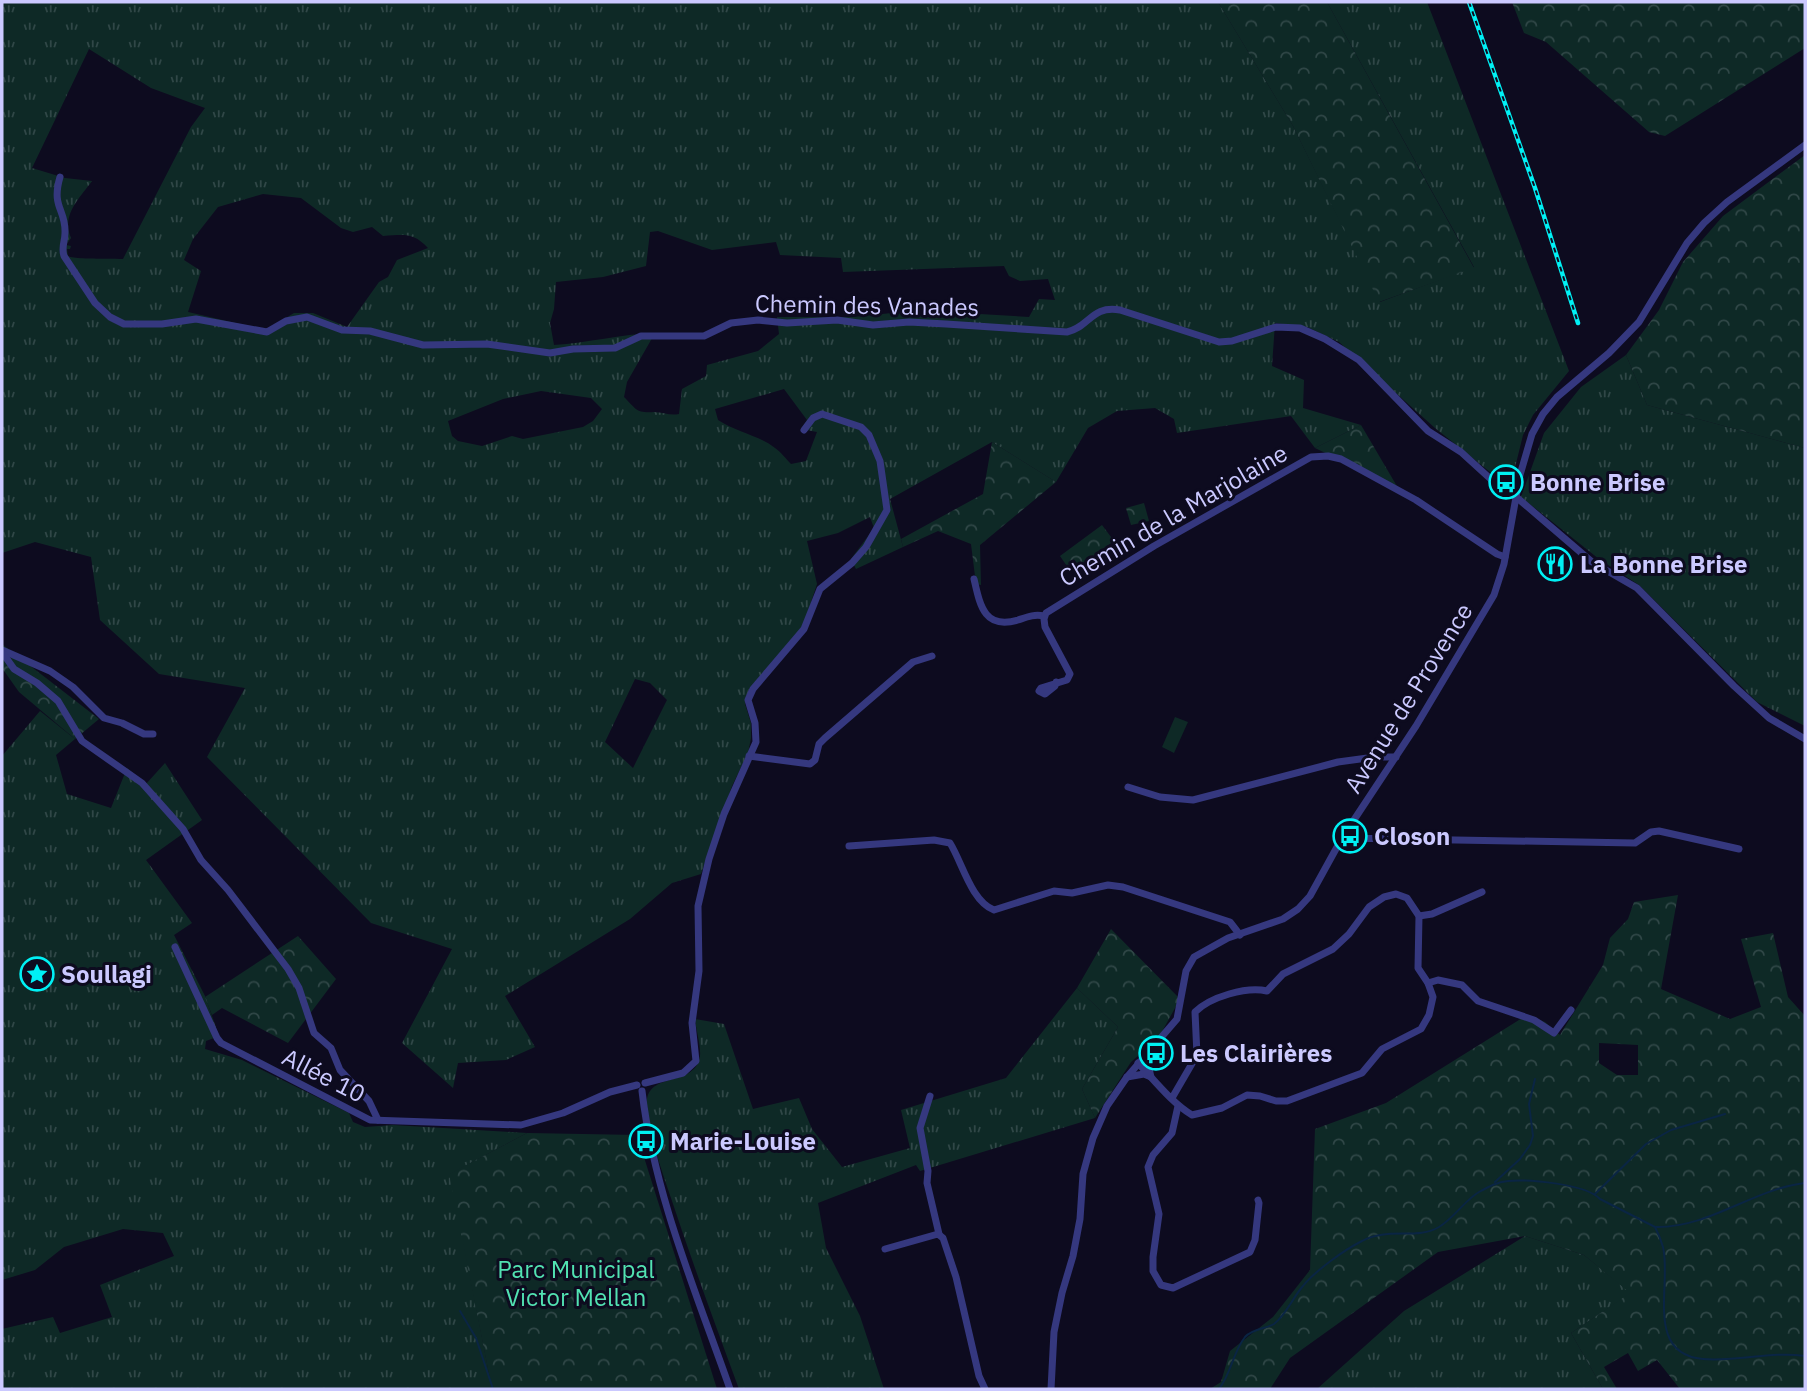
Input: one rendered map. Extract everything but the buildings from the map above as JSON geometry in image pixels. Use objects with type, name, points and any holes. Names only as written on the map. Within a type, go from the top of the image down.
[{"type":"street","name":"Avenue de Provence","points":[[1051,1389],[1054,1332],[1073,1256],[1080,1219],[1083,1174],[1093,1138],[1107,1106],[1126,1077],[1178,1019],[1186,971],[1194,957],[1228,938],[1283,919],[1298,909],[1310,896],[1342,838],[1396,757],[1494,596],[1505,557],[1515,497],[1532,434],[1550,405],[1609,353],[1639,322],[1676,259],[1704,223],[1727,202],[1805,145]]},
{"type":"street","name":"Chemin des Vanades","points":[[60,177],[56,203],[65,229],[62,247],[64,256],[95,303],[110,317],[124,324],[162,324],[193,319],[267,332],[286,321],[307,317],[342,330],[370,331],[423,345],[487,344],[550,353],[573,349],[615,348],[645,336],[704,336],[731,323],[758,320],[787,323],[837,320],[873,325],[933,323],[1066,332],[1079,329],[1095,313],[1107,309],[1120,310],[1219,342],[1232,341],[1276,327],[1300,328],[1325,339],[1359,360],[1429,431],[1461,452],[1494,483],[1515,497],[1592,562],[1637,587],[1742,694],[1769,718],[1805,739]]},
{"type":"street","name":"Allée 10","points":[[175,947],[221,1043],[331,1097],[363,1118],[521,1125],[563,1114],[610,1092],[683,1073],[696,1061],[692,1023],[699,971],[699,895],[724,814],[756,742],[755,723],[748,700],[753,689],[804,629],[820,589],[859,555],[871,540],[887,510],[880,461],[866,432],[822,414],[813,418],[804,430]]},
{"type":"street","name":"Chemin de la Marjolaine","points":[[1056,682],[1067,680],[1070,674],[1045,627],[1044,616],[1076,593],[1178,531],[1299,463],[1319,455],[1341,459],[1416,500],[1497,555],[1505,557]]},
{"type":"street","points":[[974,579],[985,614],[992,620],[1003,623],[1033,615],[1044,616]]},
{"type":"street","points":[[2,651],[50,671],[73,687],[104,718],[144,734],[153,734]]},
{"type":"street","points":[[2,651],[14,669],[37,683],[58,701],[82,741],[142,783],[183,829],[201,860],[283,961],[299,988],[314,1033],[331,1048],[340,1070],[369,1101],[378,1120]]},
{"type":"street","points":[[749,756],[810,764],[815,760],[819,744],[844,721],[913,662],[932,656]]},
{"type":"street","points":[[1128,787],[1160,797],[1193,800],[1338,762],[1396,757]]},
{"type":"street","points":[[1342,838],[1634,843],[1651,832],[1659,831],[1739,849]]},
{"type":"street","points":[[849,846],[944,840],[952,845],[968,883],[985,905],[994,910],[1054,891],[1085,892],[1108,885],[1123,887],[1230,922],[1240,935]]},
{"type":"street","points":[[1419,916],[1432,914],[1482,892]]},
{"type":"street","points":[[1138,1063],[1178,1106],[1192,1115],[1222,1108],[1247,1095],[1287,1101],[1362,1073],[1382,1049],[1421,1030],[1433,1002],[1433,992],[1418,968],[1419,916],[1407,898],[1396,894],[1384,897],[1369,907],[1349,934],[1333,949],[1283,974],[1267,991],[1253,988],[1204,1003],[1195,1012],[1197,1055],[1172,1098]]},
{"type":"street","points":[[1428,983],[1438,980],[1462,985],[1478,1001],[1534,1020],[1552,1033],[1558,1031],[1571,1010]]},
{"type":"street","points":[[1151,1077],[1150,1062],[1156,1045]]},
{"type":"street","points":[[1126,1077],[1144,1074],[1151,1077]]},
{"type":"street","points":[[641,1086],[646,1127],[678,1243],[730,1389]]},
{"type":"street","points":[[930,1096],[920,1128],[928,1171],[927,1183],[939,1234],[943,1238],[956,1277],[979,1376],[985,1389]]},
{"type":"street","points":[[1178,1106],[1172,1133],[1158,1148],[1147,1167],[1159,1214],[1153,1271],[1161,1285],[1173,1288],[1250,1252],[1255,1240],[1258,1200]]},
{"type":"street","points":[[885,1249],[939,1234]]},
{"type":"green space","points":[[2,2],[1218,2],[1293,126],[1380,302],[1474,267],[1327,2],[1427,2],[1569,371],[1533,415],[1523,435],[1510,488],[1435,428],[1339,342],[1307,327],[1275,323],[1272,366],[1304,380],[1303,408],[1361,425],[1315,448],[1291,416],[1177,433],[1174,419],[1155,408],[1117,411],[1088,428],[1056,482],[992,442],[890,499],[903,547],[856,569],[851,559],[874,528],[870,517],[838,533],[807,541],[817,584],[803,626],[749,689],[745,704],[751,723],[748,753],[732,786],[701,874],[672,883],[630,919],[505,996],[535,1047],[506,1060],[458,1063],[453,1088],[402,1043],[452,949],[371,923],[207,757],[245,688],[159,674],[100,620],[91,557],[35,542],[2,553]],"holes":[[[89,49],[151,88],[205,108],[191,127],[123,259],[68,256],[67,249],[71,246],[66,245],[71,238],[68,230],[70,215],[92,181],[65,178],[32,168]],[[263,194],[301,198],[341,228],[353,232],[372,227],[383,236],[413,237],[428,248],[397,260],[388,277],[379,282],[347,327],[313,313],[294,313],[266,330],[188,312],[201,271],[184,260],[193,239],[218,207]],[[658,231],[712,250],[776,242],[780,255],[841,258],[843,272],[1004,266],[1009,276],[1020,281],[1048,279],[1055,300],[1039,299],[1029,317],[945,312],[944,317],[921,310],[853,317],[777,317],[779,334],[758,351],[707,365],[706,376],[682,389],[679,414],[673,415],[640,411],[624,397],[627,382],[655,333],[554,345],[550,323],[556,282],[603,277],[646,266],[650,232]],[[784,389],[807,420],[801,429],[817,432],[806,461],[791,464],[768,444],[718,420],[715,409]],[[541,391],[591,398],[602,409],[593,421],[583,427],[523,439],[512,436],[482,446],[458,441],[452,436],[448,421],[503,399]],[[635,679],[650,683],[667,700],[633,768],[605,742]]]},
{"type":"green space","points":[[1218,2],[1327,2],[1474,268],[1379,302],[1293,126]]},
{"type":"green space","points":[[1512,2],[1805,2],[1805,48],[1665,136],[1649,132],[1546,42],[1524,33]]},
{"type":"green space","points":[[1805,155],[1805,448],[1647,405],[1626,355],[1659,310],[1683,262],[1723,216]]},
{"type":"green space","points":[[1626,355],[1647,405],[1805,448],[1805,726],[1757,702],[1639,585],[1599,559],[1521,497],[1544,433],[1581,387]]},
{"type":"green space","points":[[1361,425],[1398,488],[1315,448]]},
{"type":"green space","points":[[992,442],[1056,482],[980,545],[981,585],[976,584],[971,544],[938,531],[903,547],[901,539],[983,494]]},
{"type":"green space","points":[[1144,503],[1149,521],[1131,525],[1126,508]]},
{"type":"green space","points":[[1102,525],[1114,541],[1071,572],[1060,556]]},
{"type":"green space","points":[[2,644],[99,719],[75,739],[19,692],[2,668]]},
{"type":"green space","points":[[40,711],[75,739],[56,755],[67,794],[111,808],[127,768],[146,784],[165,763],[202,820],[146,860],[192,923],[174,935],[205,996],[219,1036],[206,1041],[205,1049],[242,1060],[349,1113],[353,1122],[365,1127],[393,1125],[527,1133],[450,1174],[492,1389],[2,1389],[2,1329],[53,1317],[60,1333],[112,1317],[100,1285],[174,1256],[163,1233],[123,1229],[64,1247],[35,1270],[2,1280],[2,756]]},
{"type":"green space","points":[[1175,717],[1188,722],[1174,753],[1162,747]]},
{"type":"green space","points":[[1678,895],[1661,989],[1730,1019],[1761,1007],[1741,939],[1773,933],[1788,997],[1805,1016],[1805,1389],[1680,1389],[1657,1360],[1638,1371],[1628,1353],[1604,1367],[1617,1389],[1603,1389],[1571,1333],[1630,1293],[1584,1255],[1525,1236],[1438,1252],[1290,1358],[1270,1389],[1210,1389],[1221,1382],[1230,1351],[1273,1317],[1310,1270],[1315,1129],[1386,1103],[1527,1015],[1545,1022],[1560,1035],[1603,965],[1610,938],[1628,919],[1634,902]],"holes":[[[1599,1043],[1638,1045],[1638,1075],[1617,1075],[1599,1063]]]},
{"type":"green space","points":[[1111,929],[1180,999],[1159,1037],[1131,1062],[1095,1118],[1082,1089],[1118,1027],[1077,988]]},
{"type":"green space","points":[[298,936],[336,979],[288,1043],[222,1008],[212,1015],[205,997]]},
{"type":"green space","points":[[1077,988],[1118,1027],[1082,1089],[1095,1118],[920,1171],[916,1165],[818,1203],[826,1248],[860,1316],[884,1389],[739,1389],[663,1175],[648,1117],[648,1094],[654,1087],[689,1073],[696,1066],[700,1052],[695,1019],[724,1024],[753,1109],[799,1098],[812,1129],[842,1167],[910,1148],[901,1110],[1006,1078]]},
{"type":"green space","name":"Parc Municipal Victor Mellan","points":[[527,1133],[637,1135],[717,1389],[492,1389],[449,1174]]},
{"type":"green space","points":[[1525,1236],[1584,1255],[1631,1293],[1571,1333],[1603,1389],[1317,1389],[1404,1311]]},
{"type":"waterway","points":[[1495,1182],[1520,1159],[1530,1145],[1533,1136],[1529,1104],[1535,1079]]},
{"type":"waterway","points":[[1595,1194],[1646,1144],[1671,1130],[1725,1114]]},
{"type":"waterway","points":[[1219,1389],[1245,1337],[1251,1332],[1274,1324],[1308,1280],[1339,1255],[1372,1237],[1430,1231],[1450,1219],[1479,1192],[1508,1181],[1543,1182],[1583,1190],[1655,1227],[1663,1247],[1665,1262],[1664,1315],[1667,1331],[1673,1345],[1685,1354],[1716,1360],[1779,1355],[1805,1356]]},
{"type":"waterway","points":[[1656,1227],[1694,1221],[1767,1193],[1805,1183]]},
{"type":"waterway","points":[[460,1311],[476,1338],[493,1389]]},
{"type":"railway","points":[[1469,2],[1535,188],[1578,323]]},
{"type":"place","name":"Bonne Brise","points":[[1506,482]]},
{"type":"place","name":"La Bonne Brise","points":[[1555,564]]},
{"type":"place","name":"Closon","points":[[1350,836]]},
{"type":"place","name":"Soullagi","points":[[37,974]]},
{"type":"place","name":"Les Clairières","points":[[1156,1053]]},
{"type":"place","name":"Marie-Louise","points":[[646,1141]]}]
